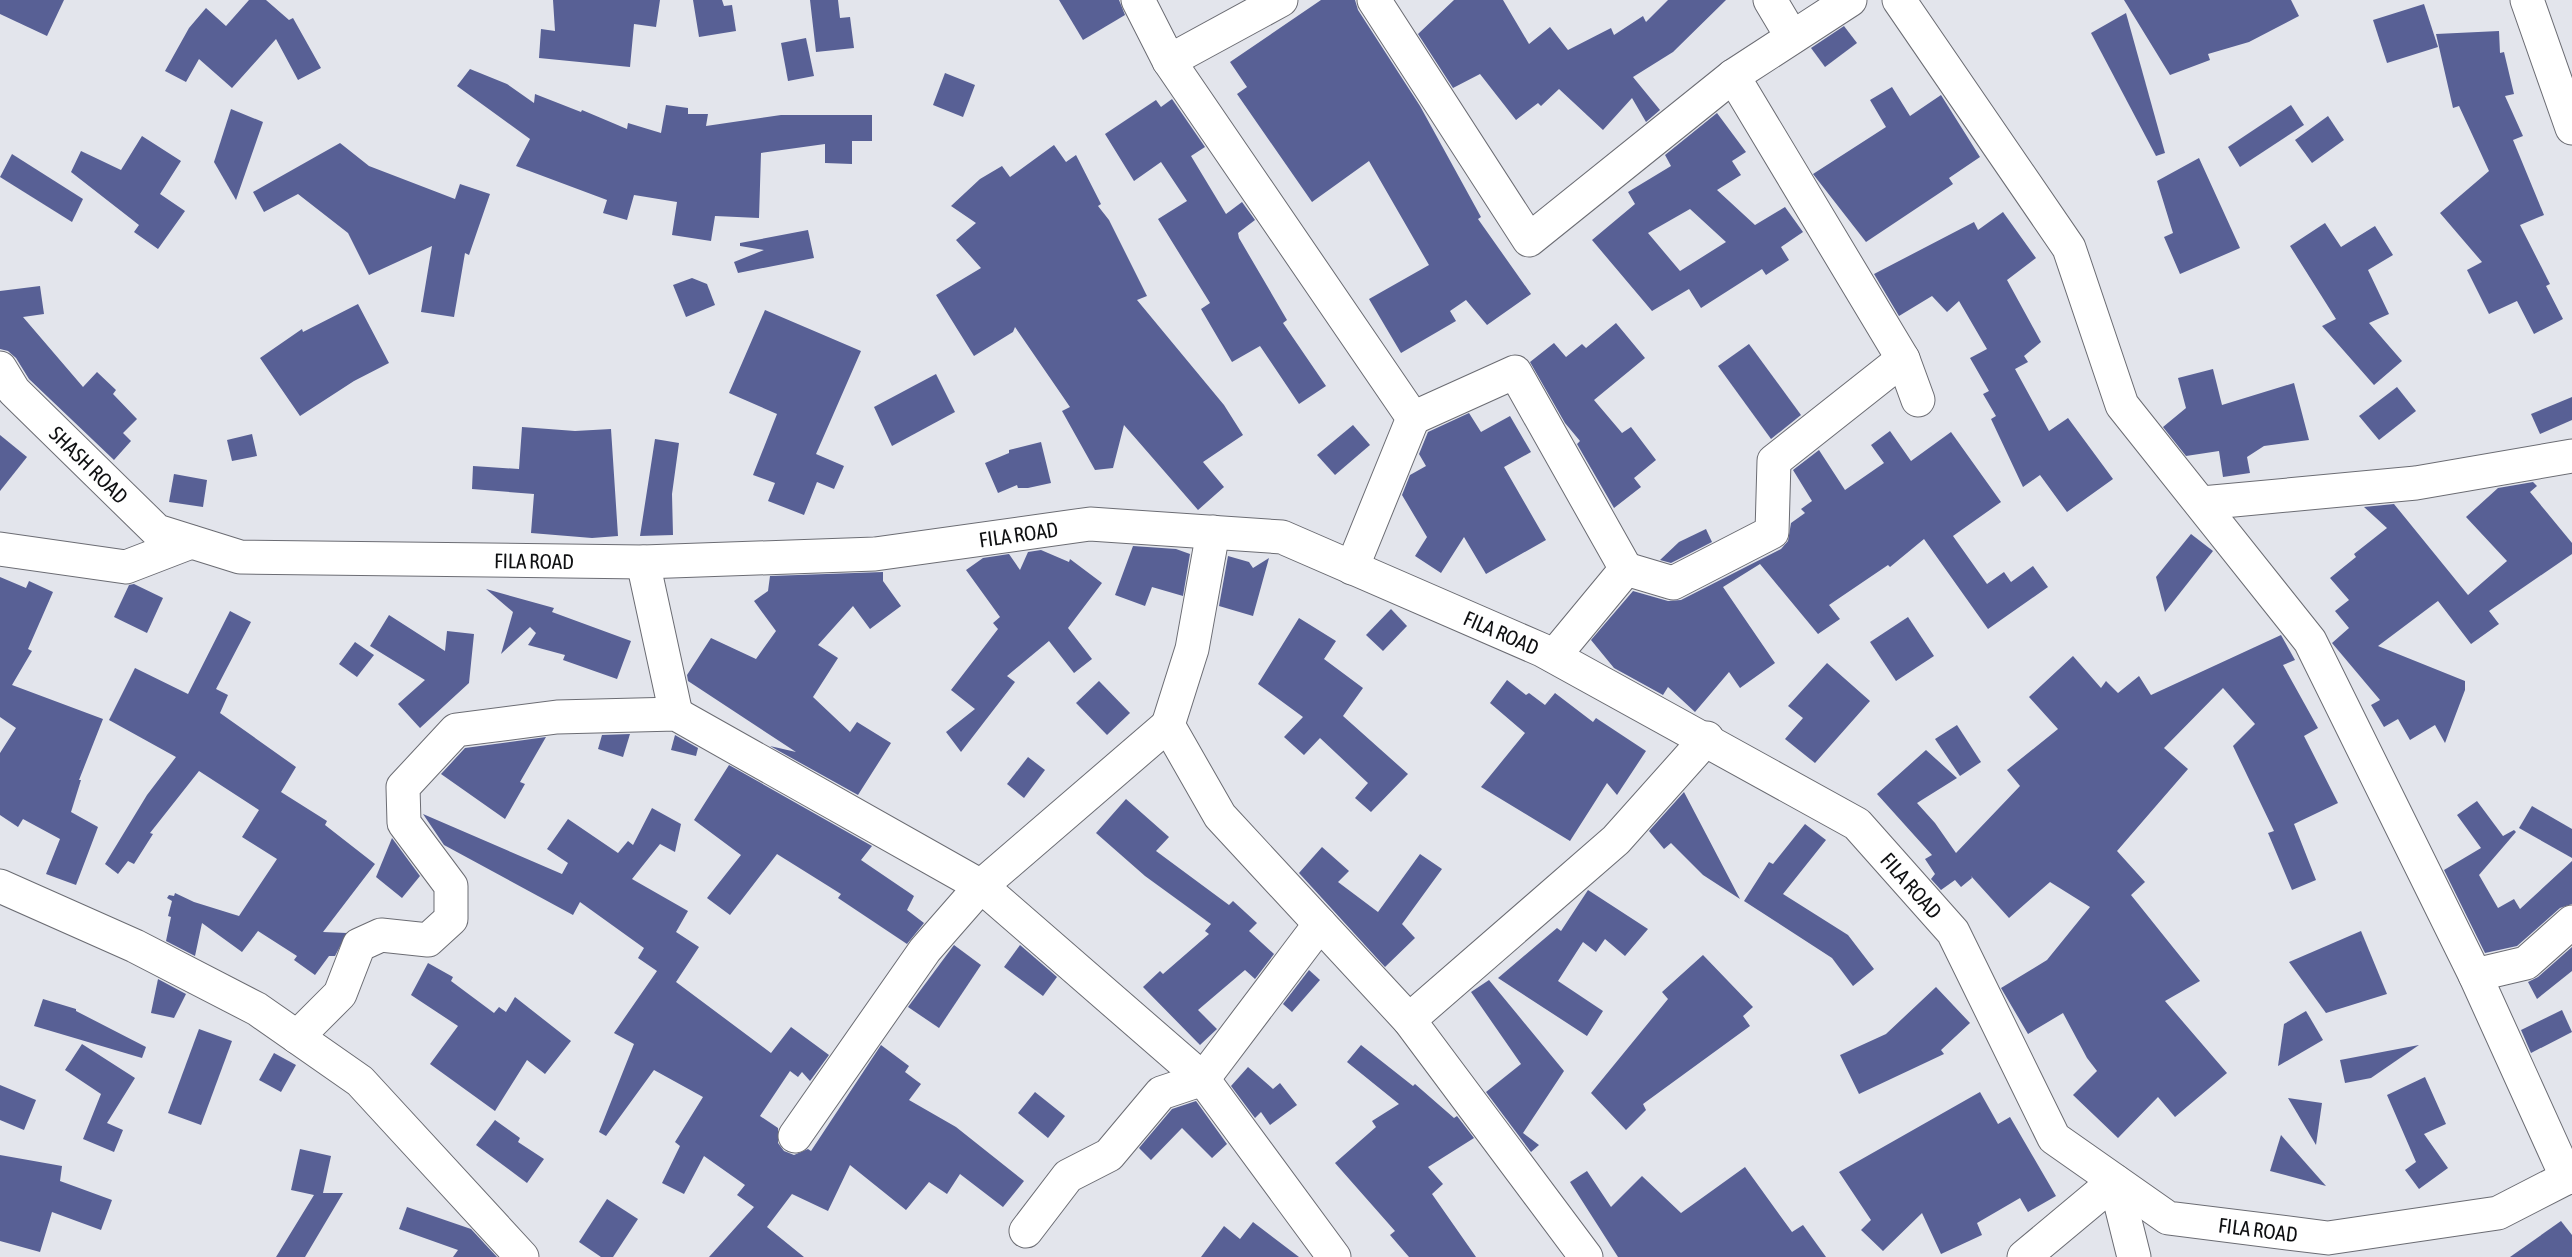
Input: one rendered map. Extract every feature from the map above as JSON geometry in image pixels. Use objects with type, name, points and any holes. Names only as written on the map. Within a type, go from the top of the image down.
[{"type":"street","points":[[1138,0],[1169,61],[1413,418]]},
{"type":"street","points":[[1169,61],[1281,0]]},
{"type":"street","points":[[1374,0],[1529,240],[1733,76],[1850,0]]},
{"type":"street","points":[[1770,0],[1792,37]]},
{"type":"street","points":[[1899,0],[2069,248],[2122,405],[2310,641],[2475,975],[2570,1177]]},
{"type":"street","points":[[2527,0],[2572,128]]},
{"type":"street","points":[[1733,76],[1903,359],[1918,400]]},
{"type":"street","points":[[1352,568],[1413,418],[1515,372],[1626,569],[1673,583],[1772,532],[1774,461],[1903,359]]},
{"type":"street","name":"SHASH ROAD","points":[[0,368],[14,391],[157,531],[191,542]]},
{"type":"street","points":[[2202,503],[2416,483],[2572,456]]},
{"type":"street","name":"FILA ROAD","points":[[191,542],[240,557],[643,562],[875,554],[1090,524],[1282,537],[1554,656],[1707,738],[1857,824],[1953,932],[2054,1138],[2168,1218],[2328,1238],[2498,1213],[2570,1177]]},
{"type":"street","points":[[795,1136],[925,950],[981,886],[1168,725],[1192,649],[1213,532]]},
{"type":"street","points":[[0,549],[126,567],[191,542]]},
{"type":"street","points":[[643,562],[676,714]]},
{"type":"street","points":[[1554,656],[1626,569]]},
{"type":"street","points":[[297,1037],[340,994],[358,945],[381,935],[428,940],[451,919],[451,886],[404,823],[403,787],[456,730],[557,717],[676,714],[981,886],[1203,1079],[1334,1257]]},
{"type":"street","points":[[1168,725],[1220,816],[1408,1020],[1586,1257]]},
{"type":"street","points":[[1408,1020],[1616,840],[1707,738]]},
{"type":"street","points":[[0,886],[135,946],[257,1009],[360,1081],[522,1257]]},
{"type":"street","points":[[2475,975],[2526,963],[2572,922]]},
{"type":"street","points":[[1026,1231],[1068,1176],[1109,1155],[1161,1092],[1203,1079],[1320,924]]},
{"type":"street","points":[[2024,1257],[2115,1180],[2134,1257]]},
{"type":"building","points":[[0,0],[64,0],[47,36],[0,14]]},
{"type":"building","points":[[249,0],[266,0],[289,20],[293,18],[321,68],[298,80],[276,39],[232,88],[199,59],[186,82],[165,71],[189,28],[206,8],[226,26]]},
{"type":"building","points":[[553,0],[660,0],[656,27],[634,24],[630,67],[539,58],[541,29],[555,31]]},
{"type":"building","points":[[693,0],[722,0],[724,6],[732,5],[736,31],[699,37]]},
{"type":"building","points":[[810,0],[838,0],[840,18],[850,17],[854,48],[816,52]]},
{"type":"building","points":[[1059,0],[1119,0],[1125,15],[1083,40]]},
{"type":"building","points":[[1321,0],[1355,0],[1358,10],[1420,106],[1481,217],[1478,219],[1531,294],[1487,325],[1466,300],[1450,311],[1456,321],[1401,353],[1369,299],[1429,265],[1369,161],[1312,202],[1237,94],[1247,87],[1230,62]]},
{"type":"building","points":[[1454,0],[1503,0],[1529,44],[1550,27],[1568,50],[1611,28],[1614,35],[1643,16],[1646,22],[1668,0],[1726,0],[1673,52],[1633,77],[1660,110],[1646,122],[1632,98],[1603,130],[1559,89],[1541,106],[1538,103],[1516,120],[1480,74],[1453,88],[1418,34]]},
{"type":"building","points":[[2124,0],[2291,0],[2299,16],[2249,42],[2208,54],[2210,60],[2170,75]]},
{"type":"building","points":[[2424,4],[2438,47],[2387,63],[2373,20]]},
{"type":"building","points":[[2126,13],[2165,153],[2156,156],[2091,33]]},
{"type":"building","points":[[1844,26],[1857,43],[1825,67],[1811,48]]},
{"type":"building","points":[[2499,31],[2500,53],[2504,52],[2514,94],[2505,96],[2523,136],[2513,140],[2544,215],[2520,225],[2550,284],[2546,286],[2563,319],[2534,334],[2517,301],[2489,314],[2467,270],[2482,262],[2440,213],[2489,171],[2459,106],[2453,108],[2436,34]]},
{"type":"building","points":[[806,38],[814,76],[788,81],[781,43]]},
{"type":"building","points":[[470,69],[507,84],[534,103],[535,94],[627,129],[628,123],[661,133],[666,105],[688,108],[688,114],[708,114],[706,126],[781,115],[872,115],[872,141],[852,141],[852,164],[825,163],[825,144],[761,153],[759,218],[715,216],[711,241],[672,235],[677,202],[634,195],[627,220],[603,213],[607,200],[516,166],[530,139],[457,86]]},
{"type":"building","points":[[945,73],[975,85],[963,117],[933,105]]},
{"type":"building","points":[[1892,87],[1910,116],[1941,95],[1980,157],[1949,178],[1953,184],[1866,242],[1813,174],[1886,127],[1870,100]]},
{"type":"building","points":[[1172,99],[1205,147],[1191,156],[1226,214],[1242,202],[1255,220],[1238,233],[1239,238],[1287,320],[1283,323],[1326,386],[1299,404],[1260,346],[1232,362],[1201,309],[1210,303],[1158,219],[1187,201],[1161,162],[1134,181],[1105,134],[1156,100],[1161,107]]},
{"type":"building","points":[[2291,105],[2304,125],[2240,167],[2228,147]]},
{"type":"building","points":[[231,109],[263,122],[236,200],[214,162]]},
{"type":"building","points":[[1717,113],[1746,152],[1732,161],[1741,175],[1717,190],[1755,225],[1785,207],[1803,232],[1781,247],[1789,260],[1766,275],[1762,269],[1701,308],[1689,289],[1652,311],[1592,240],[1635,204],[1628,192],[1671,166],[1665,155]],"holes":[[[1690,209],[1726,242],[1680,271],[1648,233]]]},
{"type":"building","points":[[2328,116],[2344,140],[2312,163],[2295,140]]},
{"type":"building","points":[[142,136],[181,161],[160,194],[185,211],[158,249],[134,232],[139,225],[71,172],[81,151],[121,170]]},
{"type":"building","points":[[340,143],[369,166],[455,199],[460,184],[490,194],[469,255],[465,253],[454,317],[421,312],[432,246],[369,275],[348,233],[298,194],[264,212],[253,192]]},
{"type":"building","points":[[1054,145],[1066,162],[1076,155],[1101,204],[1098,206],[1109,220],[1147,296],[1137,300],[1224,405],[1243,435],[1203,462],[1224,487],[1198,510],[1124,425],[1113,468],[1095,470],[1062,411],[1070,407],[1015,327],[1013,332],[974,356],[936,295],[981,268],[956,240],[976,223],[951,206],[980,179],[1002,166],[1010,177]]},
{"type":"building","points":[[12,154],[83,199],[72,222],[0,177]]},
{"type":"building","points":[[2199,158],[2240,248],[2180,274],[2164,237],[2173,233],[2157,181]]},
{"type":"building","points":[[2003,212],[2036,258],[2007,280],[2041,342],[2024,356],[2028,362],[2015,369],[2049,431],[2068,418],[2113,479],[2067,512],[2040,475],[2023,487],[1991,419],[1996,416],[1983,394],[1989,391],[1970,358],[1987,349],[1959,301],[1947,312],[1932,296],[1899,316],[1874,274],[1974,222],[1978,230]]},
{"type":"building","points":[[2325,223],[2341,247],[2375,226],[2393,255],[2368,270],[2389,314],[2369,323],[2402,361],[2374,385],[2322,326],[2336,319],[2290,246]]},
{"type":"building","points":[[808,230],[814,258],[738,273],[734,262],[764,250],[740,246],[740,243]]},
{"type":"building","points":[[692,278],[707,284],[715,305],[686,317],[673,285]]},
{"type":"building","points":[[40,286],[44,314],[23,317],[83,387],[97,372],[116,390],[113,394],[137,419],[123,433],[131,441],[114,460],[29,379],[16,358],[8,351],[0,349],[0,291]]},
{"type":"building","points":[[358,304],[389,363],[354,381],[300,416],[260,358],[302,329],[303,332]]},
{"type":"building","points":[[765,310],[861,351],[816,454],[844,466],[834,489],[817,482],[804,515],[768,501],[775,483],[753,475],[777,414],[729,393]]},
{"type":"building","points":[[1616,323],[1645,358],[1594,400],[1622,433],[1631,427],[1656,460],[1634,478],[1641,487],[1614,508],[1577,444],[1580,441],[1565,423],[1530,362],[1554,343],[1566,357],[1582,344],[1586,348]]},
{"type":"building","points":[[1749,344],[1801,415],[1771,439],[1718,366]]},
{"type":"building","points":[[2213,369],[2222,405],[2294,383],[2309,440],[2264,446],[2247,457],[2250,473],[2223,477],[2219,451],[2186,456],[2163,427],[2186,408],[2178,378]]},
{"type":"building","points":[[936,374],[955,412],[892,446],[874,407]]},
{"type":"building","points":[[2397,387],[2416,411],[2379,440],[2359,416]]},
{"type":"building","points":[[2572,397],[2572,420],[2540,434],[2531,414]]},
{"type":"building","points":[[1469,413],[1481,432],[1510,416],[1531,452],[1504,467],[1546,540],[1486,574],[1464,537],[1441,573],[1415,556],[1427,537],[1402,495],[1410,475],[1426,466],[1419,454],[1428,432]]},
{"type":"building","points":[[1353,425],[1370,445],[1335,475],[1317,455]]},
{"type":"building","points":[[522,427],[575,431],[611,429],[618,536],[592,538],[531,533],[534,494],[472,489],[473,466],[519,469]]},
{"type":"building","points":[[1890,431],[1911,461],[1951,432],[2001,502],[1953,536],[1987,584],[2004,572],[2011,582],[2033,566],[2048,587],[1988,629],[1924,539],[1890,567],[1888,565],[1829,605],[1840,619],[1818,634],[1760,564],[1723,587],[1775,663],[1740,688],[1729,672],[1695,712],[1668,687],[1663,695],[1614,668],[1591,640],[1633,591],[1668,601],[1681,600],[1781,549],[1788,541],[1791,523],[1805,513],[1801,509],[1812,501],[1793,470],[1819,450],[1845,490],[1884,463],[1871,445]]},
{"type":"building","points":[[252,434],[257,456],[232,461],[227,440]]},
{"type":"building","points":[[0,435],[27,457],[0,491]]},
{"type":"building","points":[[655,439],[679,443],[672,494],[673,535],[640,536]]},
{"type":"building","points":[[1041,442],[1051,483],[1028,488],[1018,488],[1017,485],[998,493],[985,463],[1009,453],[1009,450]]},
{"type":"building","points":[[174,474],[207,480],[203,507],[169,502]]},
{"type":"building","points":[[2533,482],[2537,486],[2530,492],[2572,543],[2572,554],[2489,611],[2499,624],[2471,644],[2438,601],[2378,646],[2465,681],[2465,690],[2445,743],[2435,725],[2410,740],[2398,719],[2384,727],[2371,705],[2380,700],[2332,643],[2349,628],[2335,611],[2349,600],[2330,578],[2356,557],[2354,554],[2387,528],[2364,507],[2394,504],[2468,595],[2507,561],[2466,517],[2498,488]]},
{"type":"building","points":[[1706,529],[1712,542],[1671,563],[1660,560],[1679,542]]},
{"type":"building","points":[[2191,534],[2213,551],[2165,612],[2156,577]]},
{"type":"building","points":[[1133,546],[1176,549],[1190,554],[1183,596],[1152,587],[1145,606],[1115,595]]},
{"type":"building","points":[[1041,550],[1069,562],[1070,559],[1102,583],[1068,628],[1092,659],[1074,673],[1049,641],[1007,676],[1015,682],[961,752],[946,732],[975,709],[951,690],[998,629],[993,623],[1000,617],[966,570],[983,558],[1009,554],[1020,570],[1028,552]]},
{"type":"building","points":[[1228,556],[1249,562],[1253,568],[1269,558],[1253,616],[1219,606]]},
{"type":"building","points":[[883,572],[883,581],[901,606],[870,629],[853,606],[818,645],[838,658],[813,697],[850,732],[857,722],[891,743],[858,795],[770,746],[796,752],[688,681],[687,675],[711,638],[756,659],[776,631],[754,601],[768,591],[770,576]]},
{"type":"building","points":[[0,577],[26,588],[29,581],[53,592],[28,649],[32,651],[12,685],[103,719],[79,780],[81,780],[71,812],[98,827],[76,885],[46,874],[60,839],[23,819],[18,827],[0,815],[0,753],[16,728],[0,717]]},
{"type":"building","points":[[134,584],[163,598],[147,633],[114,617],[129,585]]},
{"type":"building","points":[[486,589],[554,608],[552,612],[631,641],[617,679],[563,660],[565,655],[528,645],[536,633],[530,627],[501,654],[513,612]]},
{"type":"building","points":[[1391,609],[1407,626],[1383,651],[1366,635]]},
{"type":"building","points":[[230,611],[251,622],[216,689],[228,695],[220,713],[296,767],[281,792],[327,821],[325,825],[375,864],[323,932],[347,933],[335,956],[329,956],[315,975],[294,960],[297,956],[258,931],[242,952],[202,923],[195,956],[166,941],[171,917],[168,916],[172,901],[167,898],[169,895],[174,896],[175,893],[194,902],[239,916],[277,859],[242,837],[259,810],[199,771],[150,833],[153,834],[134,864],[128,861],[118,874],[105,864],[147,795],[176,757],[109,720],[135,668],[188,694]]},
{"type":"building","points":[[389,615],[445,651],[447,631],[474,634],[469,683],[420,728],[398,704],[425,680],[370,646]]},
{"type":"building","points":[[1908,617],[1934,656],[1896,681],[1870,642]]},
{"type":"building","points":[[1299,618],[1336,641],[1324,659],[1363,688],[1343,716],[1408,774],[1371,812],[1355,798],[1368,783],[1320,738],[1304,755],[1284,737],[1303,717],[1258,684]]},
{"type":"building","points":[[2281,635],[2295,660],[2283,665],[2318,728],[2304,736],[2338,803],[2294,824],[2316,880],[2292,890],[2268,833],[2274,831],[2233,746],[2255,724],[2223,688],[2164,748],[2188,769],[2117,851],[2145,882],[2131,895],[2200,981],[2165,1001],[2227,1073],[2175,1117],[2158,1097],[2118,1138],[2073,1095],[2097,1071],[2087,1058],[2063,1013],[2028,1034],[2001,988],[2047,960],[2090,907],[2050,882],[2009,918],[1971,876],[1972,878],[1961,887],[1955,880],[1941,890],[1931,879],[1935,874],[1925,859],[1932,855],[1877,794],[1926,750],[1957,778],[1917,803],[1935,823],[1956,853],[2020,786],[2007,770],[2058,729],[2029,697],[2073,656],[2101,688],[2106,681],[2118,693],[2139,676],[2151,695]]},
{"type":"building","points":[[355,642],[374,655],[357,677],[339,664]]},
{"type":"building","points":[[1827,663],[1870,701],[1815,763],[1785,739],[1803,718],[1788,706]]},
{"type":"building","points":[[1507,680],[1526,695],[1529,693],[1545,705],[1555,693],[1593,722],[1596,718],[1646,751],[1617,795],[1607,783],[1570,841],[1481,787],[1525,733],[1490,703]]},
{"type":"building","points":[[1099,681],[1130,713],[1107,735],[1076,703]]},
{"type":"building","points":[[1957,725],[1981,762],[1960,776],[1935,739]]},
{"type":"building","points":[[630,734],[623,757],[598,749],[602,735]]},
{"type":"building","points":[[675,735],[698,748],[696,756],[671,750]]},
{"type":"building","points":[[546,737],[520,782],[525,784],[505,819],[441,774],[465,748]]},
{"type":"building","points":[[1028,757],[1045,770],[1024,798],[1007,784]]},
{"type":"building","points":[[729,765],[872,846],[861,860],[914,896],[907,910],[924,923],[907,944],[838,898],[841,894],[777,854],[730,915],[707,898],[741,855],[694,820]]},
{"type":"building","points":[[1684,792],[1740,899],[1703,875],[1671,843],[1664,849],[1649,831]]},
{"type":"building","points":[[1126,799],[1169,837],[1156,851],[1229,905],[1233,901],[1257,923],[1249,931],[1274,954],[1255,979],[1245,970],[1198,1010],[1217,1029],[1200,1045],[1143,987],[1160,971],[1163,974],[1209,934],[1205,931],[1211,924],[1145,876],[1096,833]]},
{"type":"building","points":[[2477,801],[2503,836],[2514,830],[2516,832],[2479,875],[2498,908],[2514,899],[2520,909],[2572,861],[2572,904],[2560,908],[2517,946],[2485,953],[2444,870],[2481,848],[2457,815]]},
{"type":"building","points":[[2532,806],[2572,829],[2572,858],[2519,828]]},
{"type":"building","points":[[652,808],[681,824],[675,852],[660,844],[632,879],[688,911],[676,932],[699,947],[676,982],[771,1053],[791,1027],[829,1055],[810,1081],[802,1072],[798,1077],[790,1071],[760,1116],[778,1128],[778,1143],[784,1151],[794,1155],[808,1149],[811,1151],[881,1045],[909,1066],[905,1072],[921,1084],[909,1100],[956,1127],[1024,1181],[1003,1207],[960,1174],[947,1194],[929,1182],[906,1210],[850,1165],[828,1211],[792,1194],[767,1227],[804,1257],[709,1257],[754,1207],[737,1195],[745,1185],[704,1156],[684,1194],[662,1183],[680,1146],[675,1142],[703,1097],[654,1070],[606,1136],[599,1132],[634,1044],[614,1033],[657,971],[638,958],[644,948],[580,902],[573,915],[444,845],[423,814],[562,874],[568,863],[547,849],[568,819],[618,853],[628,841],[633,845]]},
{"type":"building","points":[[1805,824],[1826,840],[1783,894],[1848,935],[1874,969],[1853,986],[1832,958],[1744,901],[1769,862],[1773,864]]},
{"type":"building","points":[[392,838],[420,876],[402,898],[376,877]]},
{"type":"building","points":[[1322,847],[1349,871],[1338,882],[1378,912],[1420,854],[1442,869],[1402,924],[1415,938],[1385,967],[1299,873]]},
{"type":"building","points":[[1588,890],[1648,929],[1625,956],[1605,939],[1596,952],[1583,942],[1558,981],[1603,1011],[1587,1036],[1498,978],[1557,928],[1561,931]]},
{"type":"building","points":[[2361,931],[2387,994],[2326,1013],[2289,962]]},
{"type":"building","points":[[954,945],[981,965],[939,1028],[908,1007]]},
{"type":"building","points":[[1020,945],[1057,977],[1043,996],[1004,967]]},
{"type":"building","points":[[2572,947],[2572,971],[2537,999],[2528,982],[2538,977]]},
{"type":"building","points":[[1703,955],[1753,1007],[1743,1016],[1750,1026],[1643,1104],[1646,1110],[1626,1130],[1591,1093],[1668,999],[1662,992]]},
{"type":"building","points":[[428,963],[453,977],[451,981],[494,1013],[499,1007],[506,1012],[515,997],[571,1041],[545,1074],[527,1060],[495,1111],[430,1064],[458,1026],[411,995]]},
{"type":"building","points":[[1309,970],[1320,980],[1292,1012],[1283,1004]]},
{"type":"building","points":[[158,979],[186,994],[174,1018],[151,1013]]},
{"type":"building","points":[[1489,980],[1564,1071],[1523,1133],[1539,1145],[1531,1152],[1486,1092],[1521,1064],[1471,992]]},
{"type":"building","points":[[1936,987],[1970,1023],[1941,1050],[1944,1054],[1859,1094],[1840,1055],[1886,1034]]},
{"type":"building","points":[[43,999],[76,1009],[146,1047],[142,1058],[34,1026]]},
{"type":"building","points":[[2562,1010],[2572,1032],[2531,1053],[2521,1030]]},
{"type":"building","points":[[2306,1011],[2323,1040],[2278,1066],[2284,1024]]},
{"type":"building","points":[[199,1029],[232,1041],[201,1125],[168,1113]]},
{"type":"building","points":[[82,1044],[135,1078],[107,1123],[123,1130],[114,1152],[83,1139],[101,1094],[65,1070]]},
{"type":"building","points":[[1361,1045],[1413,1086],[1415,1084],[1454,1118],[1457,1116],[1474,1138],[1428,1167],[1443,1184],[1432,1194],[1476,1257],[1409,1257],[1390,1235],[1395,1231],[1335,1163],[1376,1127],[1372,1121],[1399,1104],[1347,1062]]},
{"type":"building","points":[[2419,1045],[2371,1078],[2345,1083],[2340,1060]]},
{"type":"building","points":[[274,1053],[296,1065],[281,1092],[259,1080]]},
{"type":"building","points":[[1248,1067],[1273,1089],[1280,1083],[1297,1105],[1270,1125],[1261,1112],[1255,1118],[1231,1086]]},
{"type":"building","points":[[2425,1077],[2446,1124],[2424,1134],[2448,1168],[2419,1189],[2405,1170],[2416,1162],[2387,1095]]},
{"type":"building","points":[[0,1085],[36,1100],[24,1130],[0,1120]]},
{"type":"building","points":[[1035,1092],[1065,1116],[1048,1138],[1018,1113]]},
{"type":"building","points":[[1980,1092],[1998,1124],[2010,1117],[2056,1196],[2028,1212],[2020,1198],[1977,1223],[1982,1235],[1941,1254],[1922,1213],[1883,1251],[1861,1230],[1871,1220],[1839,1172]]},
{"type":"building","points":[[2288,1098],[2322,1103],[2316,1145]]},
{"type":"building","points":[[1196,1101],[1227,1144],[1212,1158],[1182,1128],[1151,1160],[1139,1148],[1172,1109]]},
{"type":"building","points":[[495,1120],[520,1138],[518,1142],[544,1159],[527,1183],[476,1145]]},
{"type":"building","points":[[2281,1135],[2326,1186],[2270,1171]]},
{"type":"building","points":[[300,1149],[331,1156],[323,1193],[343,1193],[305,1257],[276,1257],[314,1195],[291,1190]]},
{"type":"building","points":[[0,1155],[62,1166],[60,1181],[112,1200],[101,1230],[52,1212],[40,1252],[0,1241]]},
{"type":"building","points":[[1745,1167],[1792,1232],[1803,1225],[1826,1257],[1618,1257],[1570,1182],[1587,1171],[1611,1207],[1642,1176],[1681,1213]]},
{"type":"building","points":[[607,1199],[638,1219],[613,1257],[601,1257],[579,1242]]},
{"type":"building","points":[[407,1207],[471,1229],[497,1257],[453,1257],[458,1250],[399,1229]]},
{"type":"building","points":[[2561,1221],[2572,1235],[2572,1257],[2510,1257]]},
{"type":"building","points":[[1253,1222],[1299,1257],[1201,1257],[1224,1226],[1240,1239]]}]
